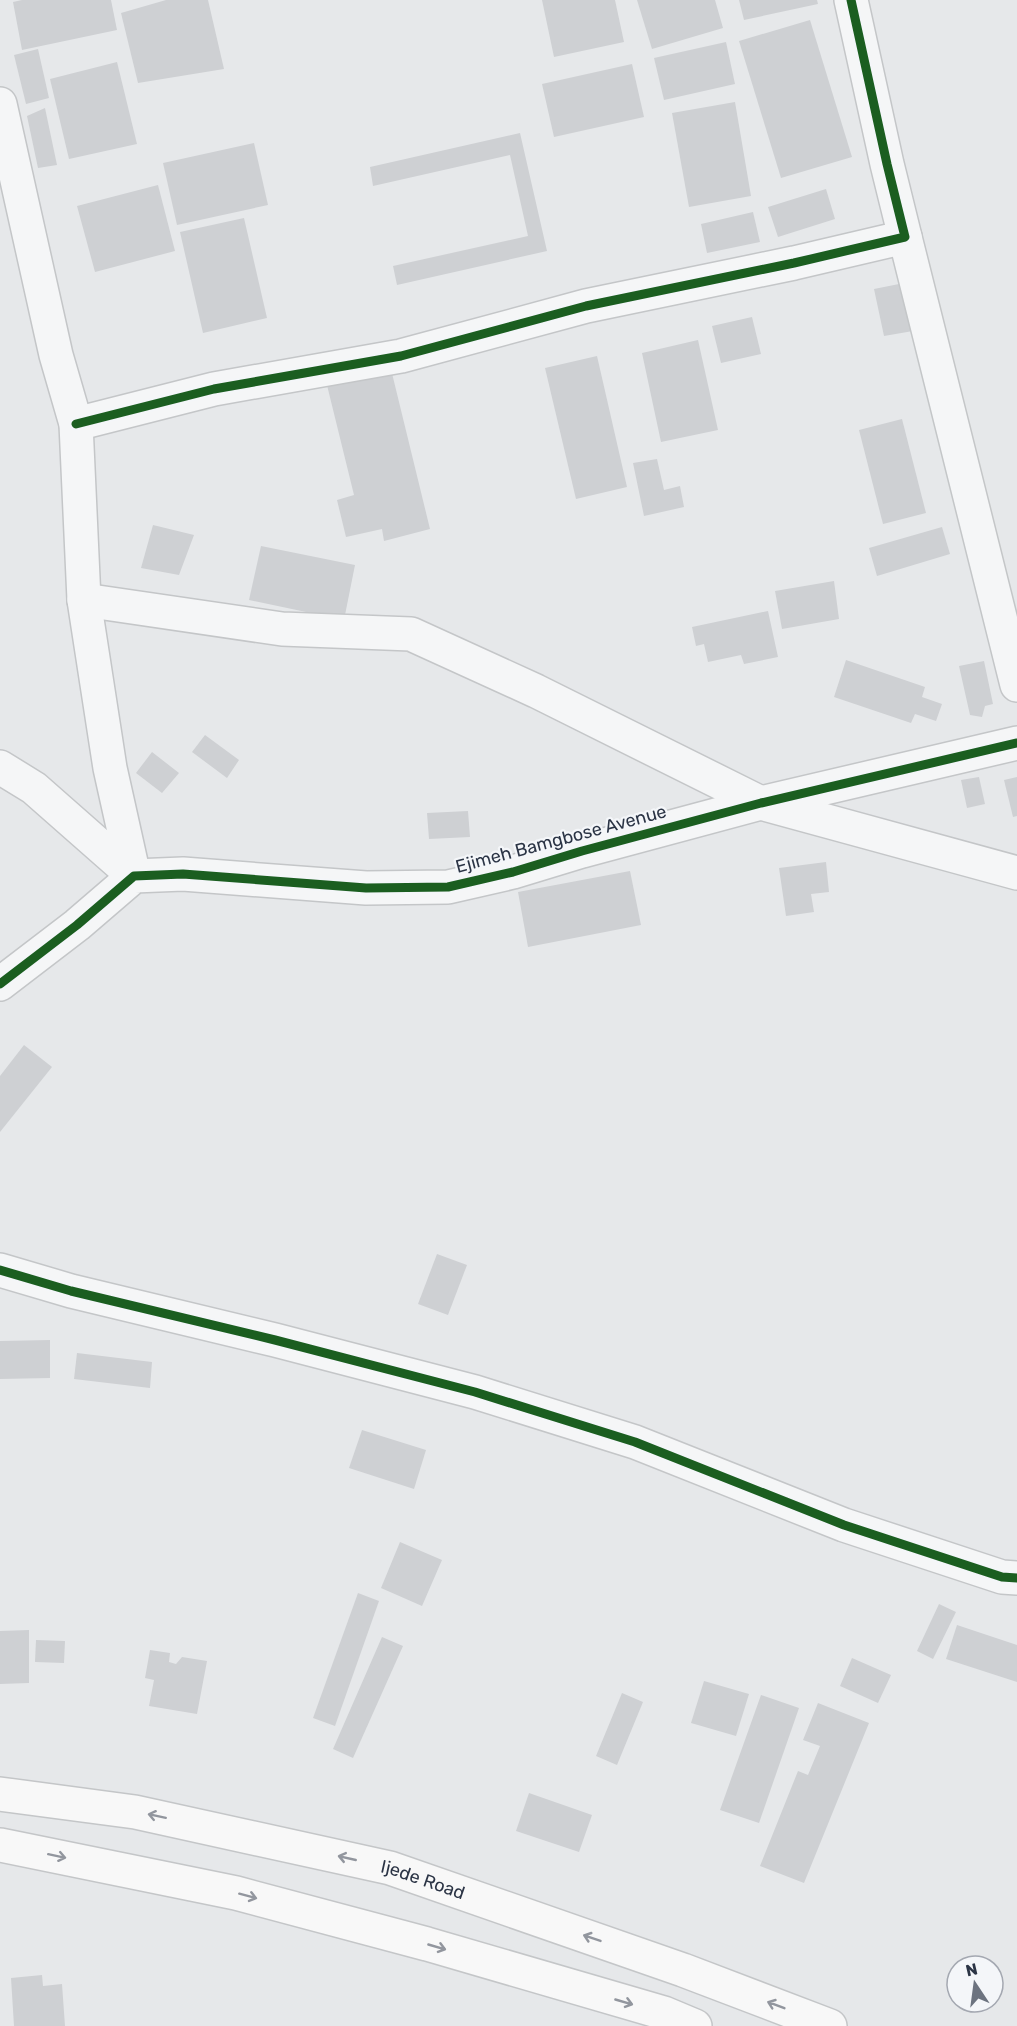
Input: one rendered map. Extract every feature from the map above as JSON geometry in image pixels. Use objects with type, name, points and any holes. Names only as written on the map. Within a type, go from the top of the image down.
[{"type":"main road","name":"Ijede Road","points":[[0,1794],[135,1812],[390,1868],[683,1970],[830,2026]]},
{"type":"main road","points":[[0,1845],[236,1893],[428,1944],[664,2013],[694,2026]]},
{"type":"street","points":[[851,0],[884,153],[1017,685]]},
{"type":"street","points":[[0,104],[56,355],[76,423],[84,600],[110,768],[134,876]]},
{"type":"street","points":[[76,423],[214,389],[401,356],[586,306],[794,264],[905,237]]},
{"type":"street","points":[[84,600],[282,629],[411,634],[536,691],[761,803],[1017,873]]},
{"type":"street","name":"Ejimeh Bamgbose Avenue","points":[[134,876],[183,873],[366,888],[448,887],[513,873],[582,851],[761,803],[1017,743]]},
{"type":"street","points":[[0,767],[34,788],[134,876]]},
{"type":"street","points":[[0,984],[77,925],[134,876]]},
{"type":"street","points":[[0,1270],[71,1291],[275,1340],[475,1392],[635,1442],[844,1525],[1002,1577],[1017,1578]]},
{"type":"building","points":[[22,0],[111,0],[117,30],[22,50],[13,2]]},
{"type":"building","points":[[166,0],[208,0],[224,69],[138,83],[121,13]]},
{"type":"building","points":[[542,0],[615,0],[624,42],[554,57]]},
{"type":"building","points":[[637,0],[715,0],[723,28],[652,49]]},
{"type":"building","points":[[739,0],[817,0],[818,4],[744,20]]},
{"type":"building","points":[[810,20],[852,157],[781,178],[739,41]]},
{"type":"building","points":[[726,42],[735,84],[664,100],[654,58]]},
{"type":"building","points":[[38,49],[49,98],[26,104],[14,55]]},
{"type":"building","points":[[117,62],[137,144],[69,159],[50,79]]},
{"type":"building","points":[[632,64],[644,117],[554,137],[542,84]]},
{"type":"building","points":[[735,102],[751,196],[689,207],[672,113]]},
{"type":"building","points":[[45,108],[57,165],[38,168],[27,116]]},
{"type":"building","points":[[520,133],[547,251],[397,285],[393,266],[528,236],[510,155],[373,186],[370,167]]},
{"type":"building","points":[[254,143],[268,205],[177,225],[163,163]]},
{"type":"building","points":[[158,185],[175,251],[95,272],[77,206]]},
{"type":"building","points":[[826,189],[835,219],[778,237],[768,207]]},
{"type":"building","points":[[753,212],[760,242],[707,253],[701,224]]},
{"type":"building","points":[[244,218],[267,318],[203,333],[180,232]]},
{"type":"building","points":[[904,283],[913,331],[884,336],[874,289]]},
{"type":"building","points":[[752,317],[761,354],[721,363],[712,326]]},
{"type":"building","points":[[698,340],[718,430],[661,442],[642,353]]},
{"type":"building","points":[[597,356],[627,487],[576,499],[545,368]]},
{"type":"building","points":[[389,361],[430,529],[384,541],[382,529],[346,537],[337,500],[354,495],[325,377]]},
{"type":"building","points":[[902,419],[926,513],[883,524],[859,430]]},
{"type":"building","points":[[657,459],[664,490],[680,486],[684,507],[644,516],[633,463]]},
{"type":"building","points":[[153,525],[194,535],[179,575],[141,568]]},
{"type":"building","points":[[942,527],[950,554],[877,576],[869,548]]},
{"type":"building","points":[[261,546],[355,565],[344,620],[249,600]]},
{"type":"building","points":[[834,581],[839,619],[782,629],[775,591]]},
{"type":"building","points":[[768,611],[778,657],[744,664],[741,655],[708,662],[704,644],[696,646],[692,627]]},
{"type":"building","points":[[846,660],[925,687],[922,697],[942,704],[936,721],[915,714],[911,723],[834,697]]},
{"type":"building","points":[[984,661],[993,704],[985,706],[982,717],[970,715],[959,666]]},
{"type":"building","points":[[205,735],[239,760],[227,778],[192,752]]},
{"type":"building","points":[[152,752],[179,773],[162,793],[136,773]]},
{"type":"building","points":[[979,777],[985,804],[967,808],[961,780]]},
{"type":"building","points":[[1017,777],[1017,816],[1013,817],[1004,780]]},
{"type":"building","points":[[468,811],[470,837],[429,839],[427,813]]},
{"type":"building","points":[[826,862],[829,892],[811,894],[814,912],[786,916],[779,868]]},
{"type":"building","points":[[630,871],[641,925],[528,947],[518,892]]},
{"type":"building","points":[[24,1045],[52,1067],[0,1132],[0,1076]]},
{"type":"building","points":[[437,1254],[467,1265],[448,1315],[418,1304]]},
{"type":"building","points":[[50,1340],[50,1378],[0,1379],[0,1341]]},
{"type":"building","points":[[77,1353],[152,1362],[150,1388],[74,1379]]},
{"type":"building","points":[[362,1430],[426,1450],[414,1489],[349,1468]]},
{"type":"building","points":[[400,1542],[442,1560],[422,1606],[381,1588]]},
{"type":"building","points":[[358,1593],[379,1601],[335,1726],[313,1718]]},
{"type":"building","points":[[939,1604],[956,1612],[933,1659],[917,1651]]},
{"type":"building","points":[[957,1625],[1017,1645],[1017,1682],[946,1659]]},
{"type":"building","points":[[29,1630],[29,1683],[0,1684],[0,1631]]},
{"type":"building","points":[[382,1637],[403,1646],[353,1758],[333,1749]]},
{"type":"building","points":[[36,1640],[65,1641],[64,1663],[35,1662]]},
{"type":"building","points":[[150,1650],[170,1653],[169,1662],[176,1664],[182,1657],[207,1661],[197,1714],[149,1706],[154,1680],[145,1678]]},
{"type":"building","points":[[852,1658],[891,1675],[878,1703],[840,1686]]},
{"type":"building","points":[[704,1681],[749,1694],[736,1736],[691,1723]]},
{"type":"building","points":[[622,1693],[643,1702],[617,1765],[596,1756]]},
{"type":"building","points":[[761,1695],[799,1708],[759,1823],[720,1810]]},
{"type":"building","points":[[818,1703],[869,1723],[804,1883],[760,1866],[798,1771],[808,1775],[820,1746],[803,1740]]},
{"type":"building","points":[[529,1793],[592,1815],[579,1852],[516,1831]]},
{"type":"building","points":[[42,1975],[43,1986],[62,1984],[65,2026],[14,2026],[11,1978]]},
{"type":"cycle path","points":[[76,424],[214,389],[401,356],[586,306],[794,263],[905,237],[851,0]]},
{"type":"cycle path","points":[[0,984],[77,925],[134,876],[183,874],[366,888],[448,887],[513,872],[761,803],[1017,743]]},
{"type":"cycle path","points":[[0,1270],[71,1291],[275,1340],[475,1392],[635,1442],[844,1525],[1002,1577],[1017,1578]]}]
